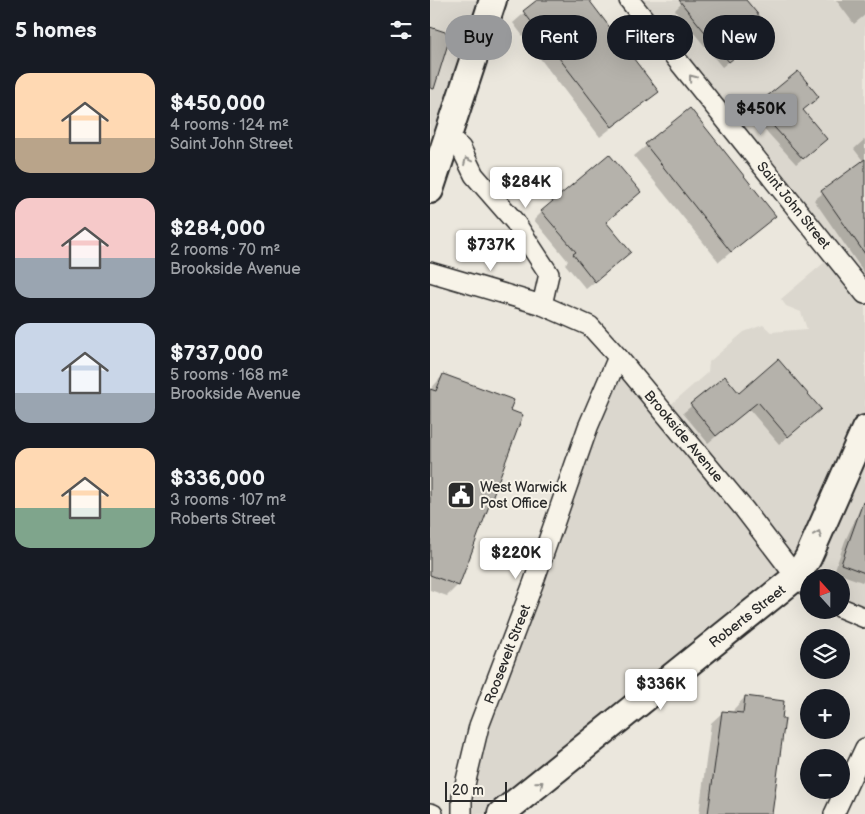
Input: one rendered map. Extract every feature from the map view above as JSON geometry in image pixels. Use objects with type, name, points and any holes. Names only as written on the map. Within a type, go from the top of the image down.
[{"type":"main road","points":[[430,190],[493,0]]},
{"type":"main road","name":"Roberts Street","points":[[805,569],[829,508],[865,429]]},
{"type":"main road","name":"Roberts Street","points":[[501,814],[800,584]]},
{"type":"street","name":"Saint John Street","points":[[629,0],[865,294]]},
{"type":"street","points":[[447,136],[461,148],[474,175],[515,222],[549,274],[542,305]]},
{"type":"street","name":"Brookside Avenue","points":[[430,272],[542,305],[590,326],[744,509],[800,579]]},
{"type":"street","name":"Roosevelt Street","points":[[462,814],[462,797],[479,726],[533,584],[588,427],[618,357]]},
{"type":"street","points":[[850,612],[865,618]]},
{"type":"street","points":[[834,814],[865,748]]},
{"type":"shaded area","points":[[430,0],[493,0],[488,15],[445,15],[445,60],[473,60],[430,187]]},
{"type":"shaded area","points":[[630,0],[865,0],[865,614],[850,610],[850,569],[800,569],[800,594],[776,587],[490,814],[450,814],[611,345],[669,406],[708,372],[709,362],[744,332],[763,325],[771,332],[807,329],[801,312],[786,306],[781,299],[832,256],[677,60],[693,60],[693,15],[642,15]]},
{"type":"building","points":[[537,0],[589,0],[607,24],[607,60],[635,60],[659,92],[612,127],[561,60],[597,60],[597,15],[526,15],[523,11]]},
{"type":"building","points":[[679,0],[746,0],[758,15],[703,15],[703,30]]},
{"type":"building","points":[[430,27],[445,32],[445,53],[434,89],[430,88]]},
{"type":"building","points":[[798,71],[819,97],[803,110],[827,139],[803,159],[755,106]]},
{"type":"building","points":[[690,108],[776,216],[731,252],[645,144]]},
{"type":"building","points":[[609,154],[641,192],[606,222],[631,252],[595,282],[573,254],[576,252],[541,211]]},
{"type":"building","points":[[865,159],[865,254],[821,191]]},
{"type":"building","points":[[778,359],[821,409],[788,437],[758,402],[716,436],[690,404],[725,376],[739,393]]},
{"type":"building","name":"West Warwick Post Office","points":[[443,374],[514,400],[510,410],[523,415],[459,586],[430,575],[430,389],[436,391]]},
{"type":"building","points":[[863,502],[865,503],[865,573],[841,564]]},
{"type":"building","points":[[745,696],[784,701],[782,719],[785,719],[772,814],[708,814],[722,711],[743,713]]},
{"type":"place","name":"West Warwick Post Office","points":[[461,495]]}]
